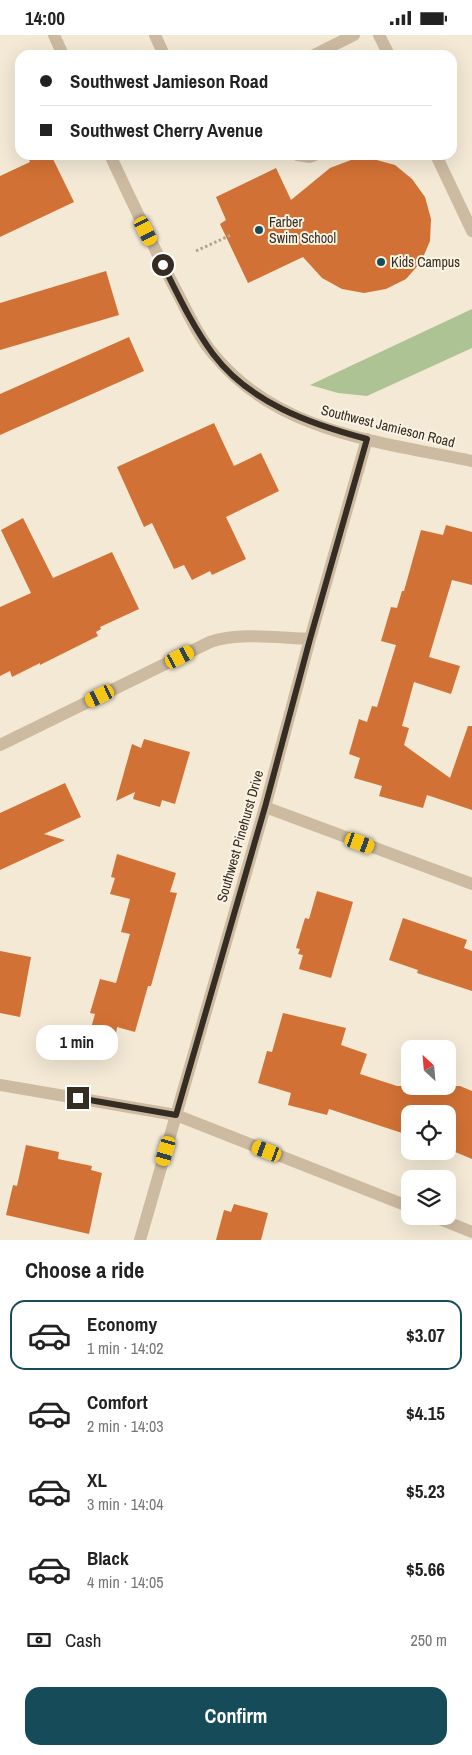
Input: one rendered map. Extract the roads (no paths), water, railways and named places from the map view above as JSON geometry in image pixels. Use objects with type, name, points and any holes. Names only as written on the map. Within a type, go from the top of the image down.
[{"type":"street","points":[[54,35],[61,50]]},
{"type":"street","points":[[155,35],[162,50]]},
{"type":"street","points":[[324,50],[354,35]]},
{"type":"street","points":[[379,35],[386,50]]},
{"type":"street","name":"Southwest Jamieson Road","points":[[113,160],[171,281],[200,334],[214,355],[232,374],[260,397],[310,423],[367,439],[472,461]]},
{"type":"street","points":[[438,160],[472,231]]},
{"type":"street","name":"Southwest Pinehurst Drive","points":[[140,1240],[265,807],[310,639],[367,439]]},
{"type":"street","points":[[0,745],[210,642],[222,638],[237,637],[310,639]]},
{"type":"street","points":[[265,807],[472,884]]},
{"type":"street","points":[[0,1085],[176,1115],[401,1203]]},
{"type":"street","points":[[454,1225],[472,1232]]},
{"type":"place","name":"Farber Swim School","points":[[259,230]]},
{"type":"place","name":"Kids Campus","points":[[381,262]]}]
